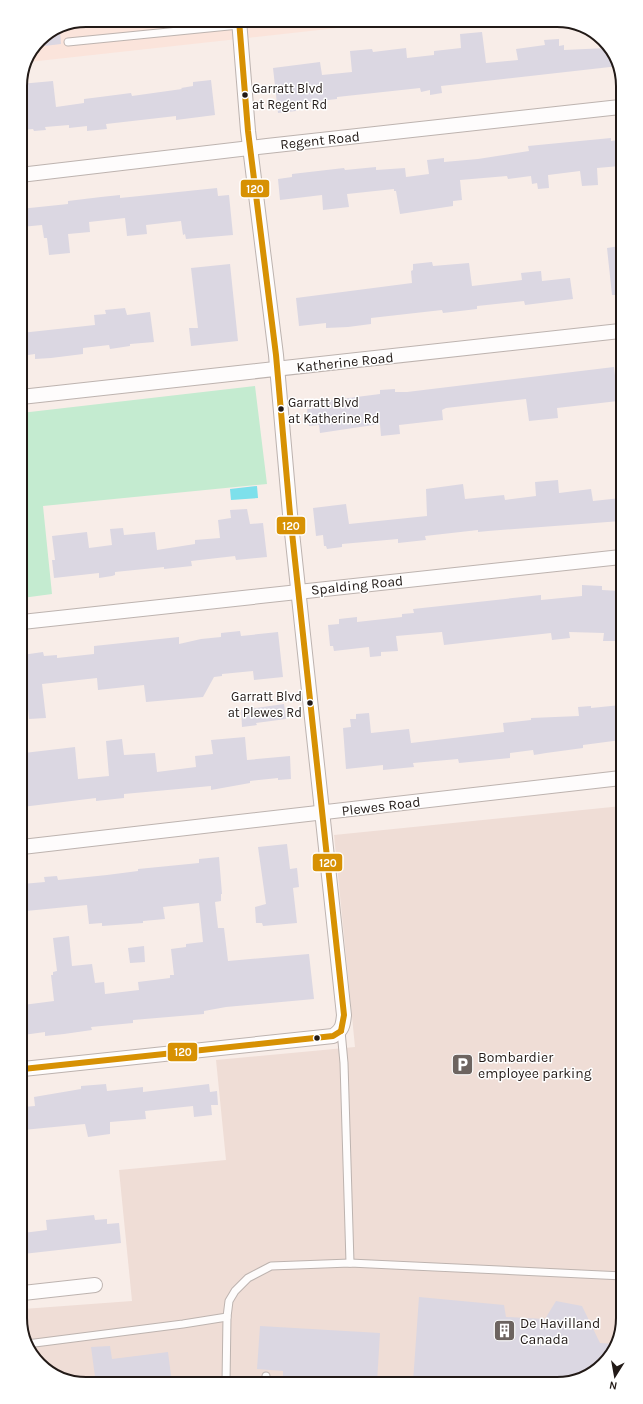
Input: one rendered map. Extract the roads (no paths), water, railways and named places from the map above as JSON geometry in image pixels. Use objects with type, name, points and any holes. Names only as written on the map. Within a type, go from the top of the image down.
[{"type":"street","points":[[27,1069],[333,1036],[344,1026],[277,370],[250,148],[239,27]]},
{"type":"street","name":"Regent Road","points":[[27,174],[616,107]]},
{"type":"street","name":"Katherine Road","points":[[27,395],[277,370],[616,331]]},
{"type":"street","name":"Spalding Road","points":[[27,621],[616,558]]},
{"type":"street","name":"Plewes Road","points":[[27,846],[616,779]]},
{"type":"street","points":[[27,1293],[95,1285]]},
{"type":"lane","points":[[68,42],[203,27]]},
{"type":"lane","points":[[340,1031],[344,1064],[350,1262]]},
{"type":"lane","points":[[226,1377],[227,1317],[229,1301],[235,1291],[248,1278],[271,1266],[350,1262],[616,1276]]},
{"type":"lane","points":[[33,1343],[227,1317]]},
{"type":"water","points":[[257,486],[258,498],[231,500],[230,489]]},
{"type":"place","name":"Garratt Blvd at Regent Rd","points":[[245,95]]},
{"type":"place","name":"Garratt Blvd at Katherine Rd","points":[[281,409]]},
{"type":"place","name":"Garratt Blvd at Plewes Rd","points":[[310,703]]},
{"type":"place","name":"Bombardier employee parking","points":[[462,1065]]},
{"type":"place","name":"De Havilland Canada","points":[[505,1331]]}]
